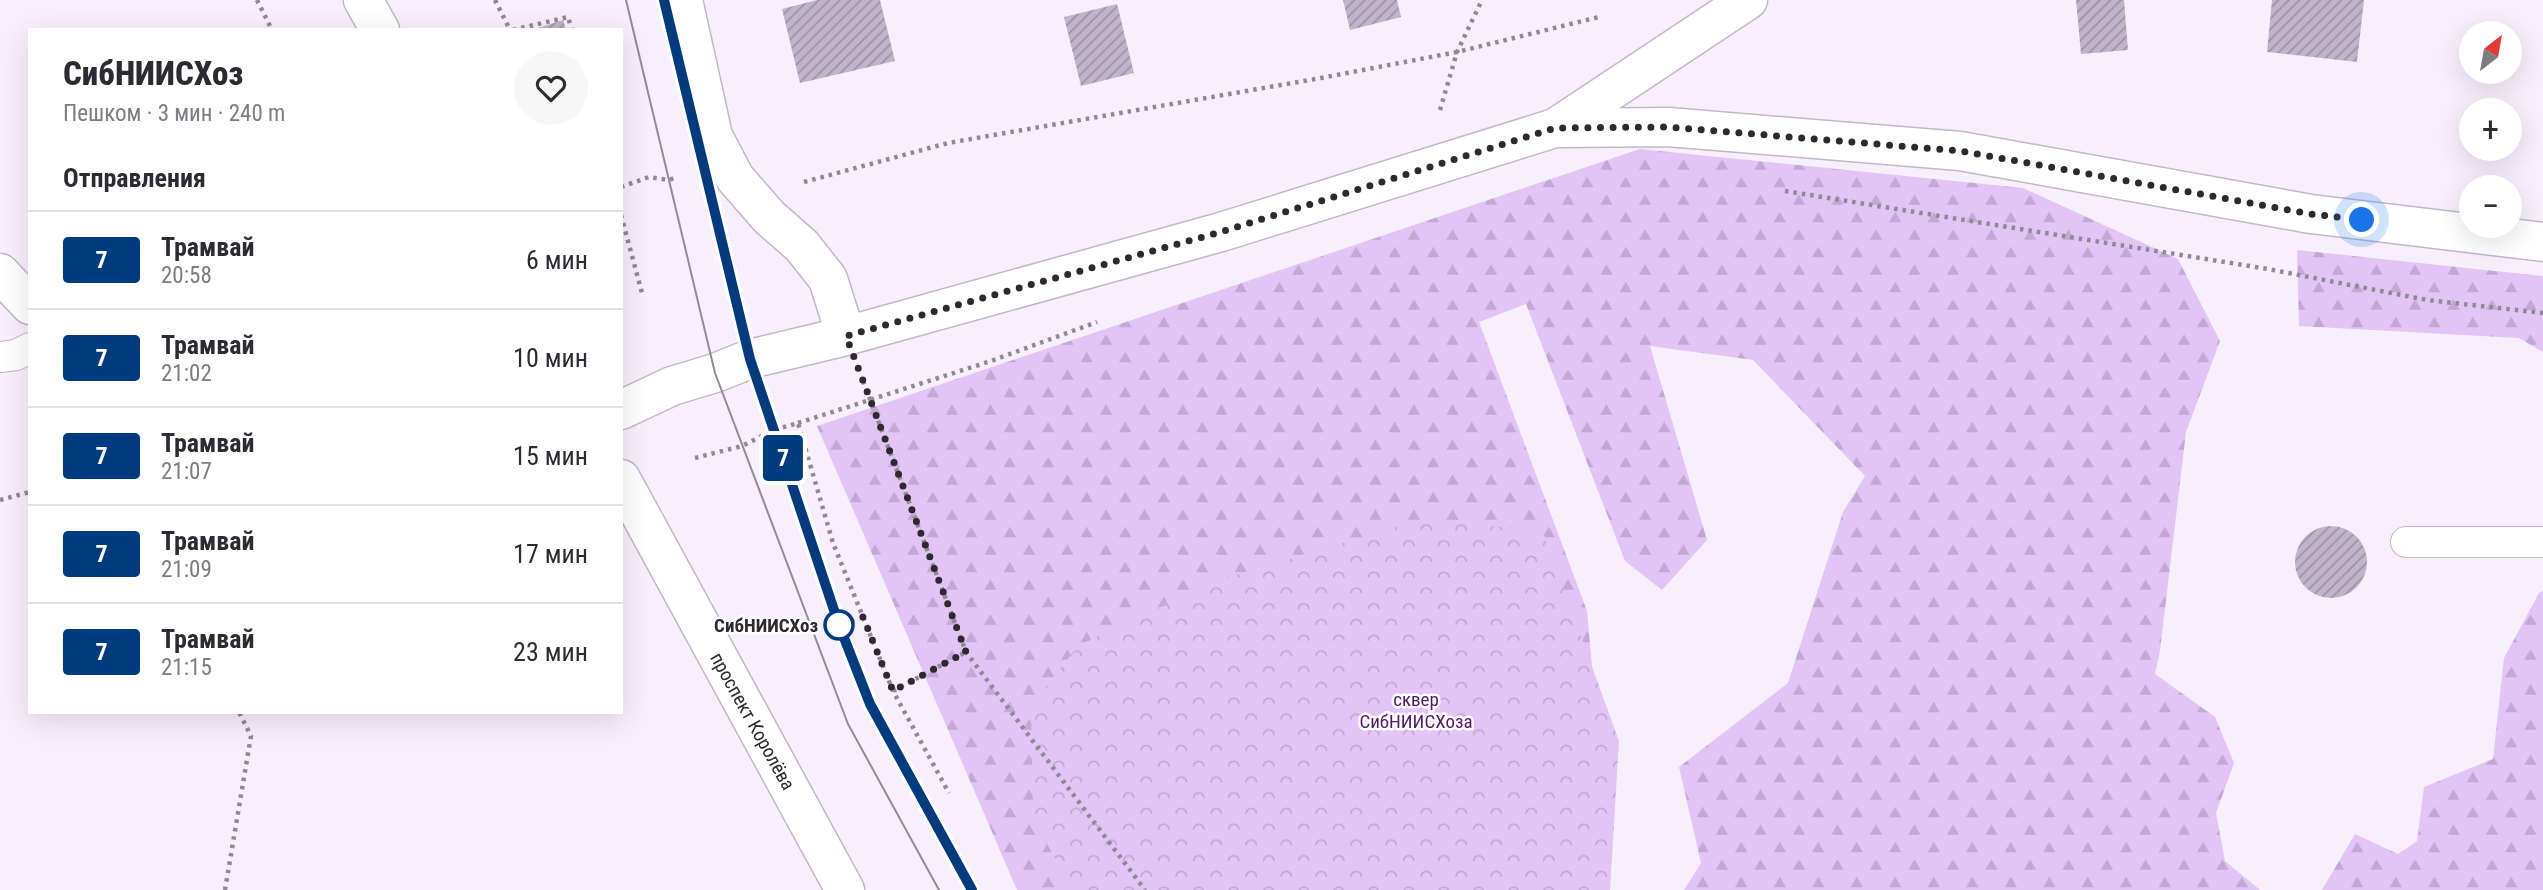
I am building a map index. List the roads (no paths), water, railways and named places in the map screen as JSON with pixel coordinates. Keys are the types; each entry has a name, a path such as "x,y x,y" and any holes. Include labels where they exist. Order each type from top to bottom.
{"street":[{"path":"363,0 379,28"},
{"path":"682,0 713,136 741,186 769,217 802,246 828,279 846,336"},
{"path":"1555,128 1748,0"},
{"path":"623,409 672,386 750,359 846,336 1221,232 1422,167 1555,128 1668,127 1961,151 2311,214 2543,242"},
{"path":"0,273 28,303"},
{"name":"проспект Королёва","path":"623,483 845,890"}],"lane":[{"path":"0,358 28,349"},
{"path":"2406,542 2543,542"}],"tram line":[{"path":"626,0 715,373 848,724 939,890"},
{"path":"664,0 750,359 839,625 870,704 972,890"},
{"name":"7","path":"664,0 750,359 839,625 870,704 972,890"}],"place":[{"name":"СибНИИСХоз","path":"839,625"}],"park label":[{"name":"сквер СибНИИСХоза","path":"1416,710"}]}
